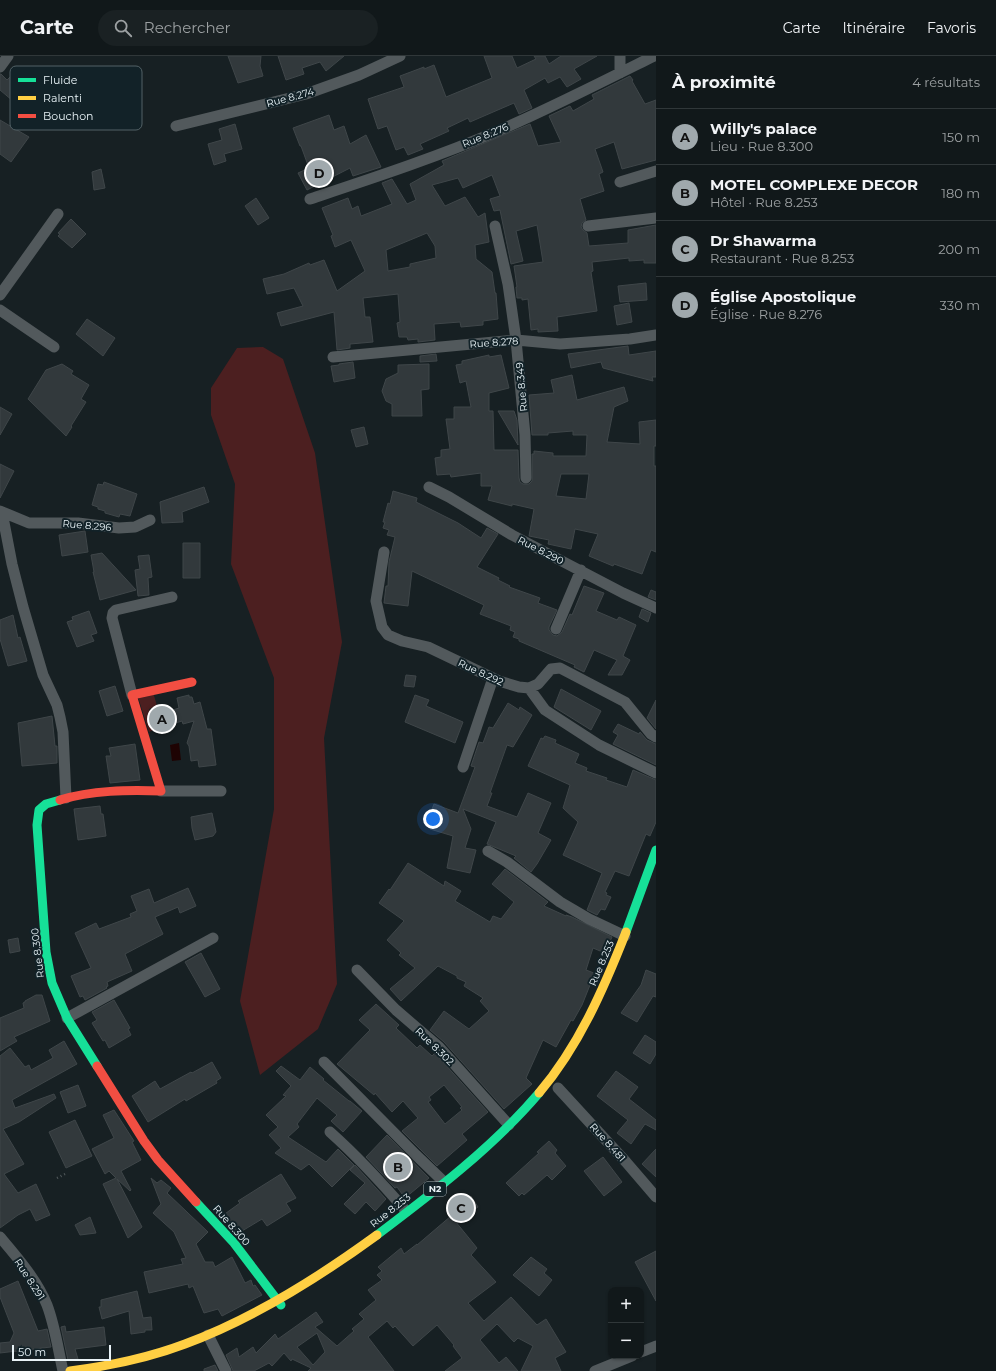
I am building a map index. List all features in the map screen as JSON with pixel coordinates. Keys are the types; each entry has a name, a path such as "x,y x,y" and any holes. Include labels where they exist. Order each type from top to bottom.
{"main road":[{"path":"161,791 132,695 192,682"},
{"name":"Rue 8.300","path":"161,791 136,790 98,793 66,798 46,804 39,810 37,825 46,952 52,983 67,1018 144,1141 158,1160 234,1243 280,1302"},
{"name":"Rue 8.253","path":"70,1371 100,1367 215,1341 280,1302 350,1255 483,1150 509,1125 542,1089 559,1067 574,1043 600,993 625,936 656,850"},
{"name":"Rue 8.253","path":"215,1341 253,1313 280,1302 345,1269 494,1152 537,1110"},
{"path":"119,1371 141,1367 192,1351"}],"street":[{"path":"0,67 8,56"},
{"name":"Rue 8.274","path":"176,126 306,94 359,75 400,56"},
{"path":"620,56 620,73"},
{"name":"Rue 8.276","path":"310,200 393,171 497,131 575,96 654,56"},
{"path":"620,182 656,171"},
{"path":"0,295 58,214"},
{"path":"588,226 656,218"},
{"name":"Rue 8.349","path":"495,226 508,284 516,340 525,435 526,478"},
{"path":"0,310 54,347"},
{"name":"Rue 8.278","path":"333,357 516,340 560,344 630,339 656,335"},
{"name":"Rue 8.290","path":"429,487 449,497 512,535 656,608"},
{"path":"1,512 23,607 43,675 57,705 60,717 63,732 66,798"},
{"name":"Rue 8.296","path":"1,512 29,523 78,523 119,528 135,526 150,520"},
{"name":"Rue 8.292","path":"384,552 376,601 382,627 388,635 402,641 428,647 493,678 519,687 529,688"},
{"path":"556,629 581,570"},
{"path":"132,695 112,618 113,613 116,610 172,597"},
{"path":"656,737 651,734 625,702 560,668 551,669 538,684 529,688 545,710 599,745 656,773"},
{"path":"463,767 493,678"},
{"path":"161,791 221,791"},
{"path":"488,850 507,862 560,902 625,936"},
{"path":"67,1018 213,938"},
{"name":"Rue 8.302","path":"357,970 396,1010 440,1047 509,1125"},
{"path":"324,1062 444,1182"},
{"name":"Rue 8.481","path":"558,1087 656,1197"},
{"path":"330,1132 361,1160 406,1211"},
{"name":"Rue 8.291","path":"0,1237 23,1266 47,1304 53,1323 63,1371"},
{"path":"215,1341 226,1371"},
{"path":"644,1351 656,1346"},
{"path":"595,1371 625,1359"}],"path":[{"path":"57,1178 65,1174"}],"shaded area":[{"path":"263,347 283,359 315,453 342,642 324,738 337,984 318,1029 260,1075 240,1001 274,809 274,678 231,564 235,484 211,415 211,388 237,348"},
{"path":"153,692 157,706 149,709 156,729 149,732 138,697"},
{"path":"179,743 181,760 172,761 170,745"}],"building":[{"path":"228,56 261,56 260,66 263,76 238,83"},
{"path":"278,56 344,56 326,71 320,62 302,68 304,74 286,80"},
{"path":"484,56 512,56 517,68 536,59 534,56 545,56 549,64 561,56 597,56 574,69 581,79 567,87 560,77 548,83 545,78 524,90 532,108 519,114 514,103 470,122 468,118 447,128 449,131 420,144 423,149 408,155 404,147 396,150 387,126 378,129 368,99 404,87 400,76 434,65 446,97 492,78"},
{"path":"0,74 7,80 10,77 10,98 0,90"},
{"path":"630,76 645,104 656,100 656,160 622,169 614,142 595,149 603,172 599,174 604,191 580,199 586,220 582,223 581,227 587,233 589,246 628,243 628,230 656,225 656,263 644,263 644,260 629,261 629,258 592,262 593,271 591,272 597,311 557,317 558,331 538,332 538,329 531,330 528,299 522,300 522,298 517,298 514,266 543,262 537,225 516,231 523,261 511,264 500,210 494,211 490,199 500,196 492,175 463,188 458,178 432,185 445,206 465,197 478,217 485,213 489,242 475,245 476,259 492,272 496,293 498,319 483,321 483,325 461,327 460,322 434,324 435,340 418,342 418,339 408,340 407,337 399,337 397,323 400,322 398,294 363,298 365,317 370,317 373,342 350,344 350,348 337,350 334,312 281,326 277,313 303,306 294,288 267,294 263,279 284,274 309,263 310,265 324,260 337,291 365,271 351,240 335,247 331,236 333,235 322,208 348,198 352,209 358,206 361,216 392,204 382,183 392,179 407,204 416,200 410,184 444,165 442,161 530,124 538,146 561,142 549,116 570,106 573,111 594,99 592,95","holes":["427,233 435,246 436,258 410,264 410,267 388,271 386,250"]},
{"path":"329,115 334,130 344,126 350,144 366,135 381,167 353,176 350,168 307,190 298,173 309,168 293,128"},
{"path":"0,120 10,126 10,130 17,130 29,137 11,162 0,154"},
{"path":"235,124 242,149 224,154 226,161 214,165 208,144 222,140 219,129"},
{"path":"101,169 105,188 94,190 92,172"},
{"path":"256,198 269,218 258,225 245,206"},
{"path":"71,219 86,234 72,248 58,236 60,234 58,233"},
{"path":"646,283 647,300 620,302 618,286"},
{"path":"629,303 632,322 617,325 614,306"},
{"path":"87,319 115,338 103,356 76,334"},
{"path":"628,346 629,355 656,351 656,377 652,377 653,381 603,368 601,362 571,368 568,354"},
{"path":"436,354 437,361 420,362 420,356"},
{"path":"489,355 489,357 501,355 509,388 489,393 489,411 493,411 494,450 518,450 519,478 520,482 523,484 529,484 532,481 532,454 534,454 534,451 553,453 553,456 586,456 587,435 573,435 573,431 548,433 548,435 532,435 529,395 554,393 551,380 572,375 577,400 624,387 628,401 614,407 607,442 640,444 639,422 656,420 654,466 656,466 656,552 651,550 642,574 614,564 613,566 589,556 598,534 575,529 571,549 548,544 549,540 529,536 534,509 512,504 512,506 488,500 492,486 481,486 481,473 451,477 450,474 437,475 435,458 441,457 441,450 450,449 446,419 454,419 454,407 471,407 466,381 460,383 456,365 462,364 462,361","holes":["561,474 589,474 586,499 556,496"]},
{"path":"353,362 355,378 334,382 331,366"},
{"path":"62,364 73,371 71,374 89,385 81,399 86,402 66,436 28,399 46,370"},
{"path":"429,364 429,389 421,390 422,416 392,416 392,404 386,401 382,391 386,379 398,373 398,365"},
{"path":"0,407 12,414 0,435"},
{"path":"498,411 514,411 517,420 518,445"},
{"path":"364,427 368,444 356,447 351,430"},
{"path":"0,464 14,471 0,498"},
{"path":"104,482 137,494 130,516 120,514 119,517 105,513 105,511 92,505 98,484 103,485"},
{"path":"204,487 209,502 182,512 183,522 162,523 160,502"},
{"path":"393,491 417,498 416,502 458,523 481,538 487,528 498,534 477,567 499,578 498,580 510,586 509,587 540,598 538,603 557,610 549,627 549,630 553,635 557,636 562,632 570,614 572,615 584,586 604,593 596,611 617,620 619,617 636,625 623,656 630,660 622,675 608,675 617,660 594,650 584,672 574,667 575,665 519,641 519,639 513,637 515,632 510,630 511,626 480,614 484,605 412,571 408,606 384,603 386,586 388,586 389,562 395,537 387,535 389,530 383,528 385,522 383,522"},
{"path":"85,531 88,552 62,556 59,535"},
{"path":"183,543 200,543 200,578 183,578"},
{"path":"102,553 136,590 100,600 93,572 91,555"},
{"path":"149,555 152,577 148,578 149,595 138,596 135,570 140,569 138,556"},
{"path":"651,590 656,592 656,600 648,597"},
{"path":"642,609 651,613 648,622 639,617"},
{"path":"89,611 97,633 91,635 94,641 77,647 67,622 73,620 72,617"},
{"path":"13,615 18,638 20,637 27,661 8,666 0,639 0,620"},
{"path":"406,675 416,676 414,687 404,686"},
{"path":"115,686 123,711 107,716 99,691"},
{"path":"561,689 601,711 591,730 554,707"},
{"path":"189,695 189,697 192,697 194,704 200,702 207,729 211,729 216,765 199,767 198,760 191,761 189,746 187,743 194,721 183,724 182,721 156,729 152,717 179,708 177,698"},
{"path":"415,695 429,700 426,706 463,722 455,743 405,722"},
{"path":"656,700 656,729 647,718"},
{"path":"508,703 519,710 520,707 532,715 513,747 507,745 487,806 517,817 528,793 551,803 538,833 551,840 531,872 514,858 516,856 487,844 496,822 463,809 471,829 465,848 476,850 470,873 447,868 453,836 430,829 431,827 426,825 434,804 458,813 475,767 471,766 479,742 483,743 489,727 493,728"},
{"path":"52,716 55,746 57,746 57,763 22,766 18,723"},
{"path":"618,724 639,734 640,732 647,740 656,744 656,765 613,744 618,735 613,732"},
{"path":"545,736 556,740 555,743 579,754 575,763 587,768 586,771 607,778 606,780 627,787 633,770 656,780 656,822 650,836 646,834 629,876 615,871 605,892 607,893 606,895 611,897 605,910 601,909 597,915 587,910 602,873 563,855 578,822 563,808 570,785 528,766 541,738 543,739"},
{"path":"135,744 140,780 110,783 106,756 111,756 109,748"},
{"path":"100,806 101,814 103,814 106,836 78,840 74,809"},
{"path":"212,813 216,832 213,836 195,840 191,817"},
{"path":"408,863 444,886 445,881 461,891 455,901 490,922 493,916 501,919 514,902 492,884 505,869 548,902 544,906 566,916 572,917 612,937 605,953 593,948 586,970 594,973 594,975 582,1005 573,1021 571,1020 556,1047 543,1040 526,1078 532,1084 504,1109 444,1042 430,1030 444,1011 469,1029 489,1011 480,1001 483,998 464,986 466,982 438,966 401,1001 390,989 415,968 399,955 401,953 387,940 404,921 379,903 389,889 390,890"},
{"path":"188,888 196,906 180,913 178,907 155,917 163,934 125,954 132,971 107,982 107,988 85,1000 83,996 80,997 71,976 91,968 75,933 96,923 99,929 131,917 130,914 137,911 131,896 149,889 154,903"},
{"path":"18,938 20,951 10,953 8,940"},
{"path":"201,953 220,989 205,997 185,962"},
{"path":"646,970 656,974 656,997 653,996 637,1022 621,1013 641,985"},
{"path":"36,995 42,995 50,1021 14,1037 17,1041 0,1051 0,1018 24,1008 23,1003"},
{"path":"114,1000 130,1028 128,1029 131,1035 109,1048 92,1023 97,1020 92,1012"},
{"path":"376,1004 399,1025 396,1028 417,1048 420,1045 432,1056 435,1053 488,1112 462,1134 467,1140 437,1166 402,1131 418,1118 403,1101 392,1112 375,1093 374,1095 337,1064 370,1030 359,1020","holes":["444,1085 462,1107 460,1108 462,1110 445,1124 428,1102 431,1100 429,1097"]},
{"path":"645,1035 656,1042 656,1054 650,1064 633,1053"},
{"path":"64,1041 77,1064 12,1100 15,1108 54,1094 56,1098 19,1122 3,1129 24,1164 4,1174 18,1193 36,1184 50,1215 36,1221 30,1209 18,1215 0,1228 0,1056 10,1048 25,1067 29,1065 31,1070 53,1058 49,1050"},
{"path":"212,1062 221,1078 216,1081 217,1083 186,1101 185,1099 148,1122 132,1096 155,1081 160,1089"},
{"path":"281,1066 300,1080 310,1067 324,1079 323,1080 362,1111 343,1132 331,1121 337,1115 317,1098 297,1124 299,1127 288,1137 326,1162 338,1149 354,1165 332,1187 309,1164 301,1170 275,1153 281,1148 269,1135 278,1127 266,1115 286,1096 283,1095 291,1086 276,1071"},
{"path":"616,1071 638,1087 629,1099 656,1120 656,1130 645,1124 631,1144 617,1133 628,1120 597,1096"},
{"path":"78,1085 86,1106 68,1113 60,1092"},
{"path":"114,1110 134,1141 132,1142 141,1160 121,1171 131,1190 130,1191 117,1179 142,1227 128,1238 103,1184 116,1178 109,1171 105,1174 92,1149 114,1138 103,1115"},
{"path":"75,1120 92,1156 66,1168 49,1132"},
{"path":"387,1135 429,1178 405,1198 397,1187 395,1188 366,1157"},
{"path":"549,1141 557,1150 555,1153 566,1166 552,1180 547,1175 524,1195 522,1193 519,1196 506,1183 539,1153 537,1152"},
{"path":"656,1149 656,1177 642,1164"},
{"path":"603,1157 622,1182 604,1196 584,1171"},
{"path":"355,1165 386,1199 375,1211 366,1202 355,1214 344,1204 365,1183 350,1170"},
{"path":"281,1174 296,1198 286,1203 291,1211 267,1226 262,1219 242,1231 246,1237 243,1239 222,1216 240,1203 238,1201"},
{"path":"151,1178 157,1183 161,1180 171,1188 167,1193 208,1232 196,1244 205,1262 213,1262 215,1267 232,1257 245,1283 251,1280 253,1286 255,1285 262,1295 222,1316 218,1309 204,1313 193,1286 189,1288 188,1284 149,1293 144,1272 183,1264 181,1259 186,1258 174,1232 153,1213 161,1204"},
{"path":"471,1196 478,1207 458,1221 450,1210"},
{"path":"451,1216 477,1248 471,1255 496,1282 468,1303 484,1321 511,1297 537,1325 546,1319 566,1352 555,1358 561,1371 521,1371 533,1346 518,1338 514,1342 497,1324 480,1340 499,1363 506,1357 518,1371 445,1371 462,1358 453,1346 454,1345 437,1325 413,1346 395,1326 393,1328 387,1321 368,1337 394,1371 308,1371 311,1368 292,1359 291,1361 284,1353 272,1366 269,1363 254,1371 233,1371 226,1355 237,1348 239,1357 253,1347 256,1353 275,1334 278,1339 316,1312 323,1322 315,1327 337,1346 354,1331 352,1329 364,1319 359,1314 376,1300 368,1290 382,1280 377,1275 382,1271 378,1267 401,1248 404,1254","holes":["317,1333 325,1352 313,1365 297,1347"]},
{"path":"90,1217 96,1233 80,1235 75,1225"},
{"path":"656,1251 656,1301 635,1262"},
{"path":"531,1257 547,1269 544,1273 552,1280 539,1296 513,1275"},
{"path":"18,1281 38,1331 47,1329 51,1347 0,1353 0,1343 10,1342 14,1333 0,1297 0,1289"},
{"path":"137,1291 143,1318 151,1317 152,1330 145,1330 145,1332 131,1334 129,1311 102,1319 99,1307 101,1307 101,1300"},
{"path":"65,1326 66,1332 104,1327 106,1345 75,1349 78,1359 68,1360 61,1327"},
{"path":"215,1365 218,1371 204,1371 204,1369"}],"traffic: fast":[{"path":"60,800 46,804 39,810 37,825 46,952 52,983 67,1018 97,1066"},
{"path":"626,932 656,850"},
{"path":"377,1235 483,1150 539,1093"},
{"path":"196,1202 234,1243 281,1305"}],"traffic: slow":[{"path":"539,1093 566,1056 589,1016 609,974 626,932"},
{"path":"70,1371 99,1367 143,1357 171,1349 210,1334 260,1310 308,1282 377,1235"}],"traffic: jam":[{"path":"60,800 97,792 161,791 132,695 192,682"},
{"path":"97,1066 144,1141 158,1160 196,1202"}],"place":[{"name":"Église Apostolique","path":"319,173"},
{"name":"Willy's palace","path":"162,719"},
{"name":"MOTEL COMPLEXE DECOR","path":"398,1167"},
{"name":"Dr Shawarma","path":"461,1208"}]}
